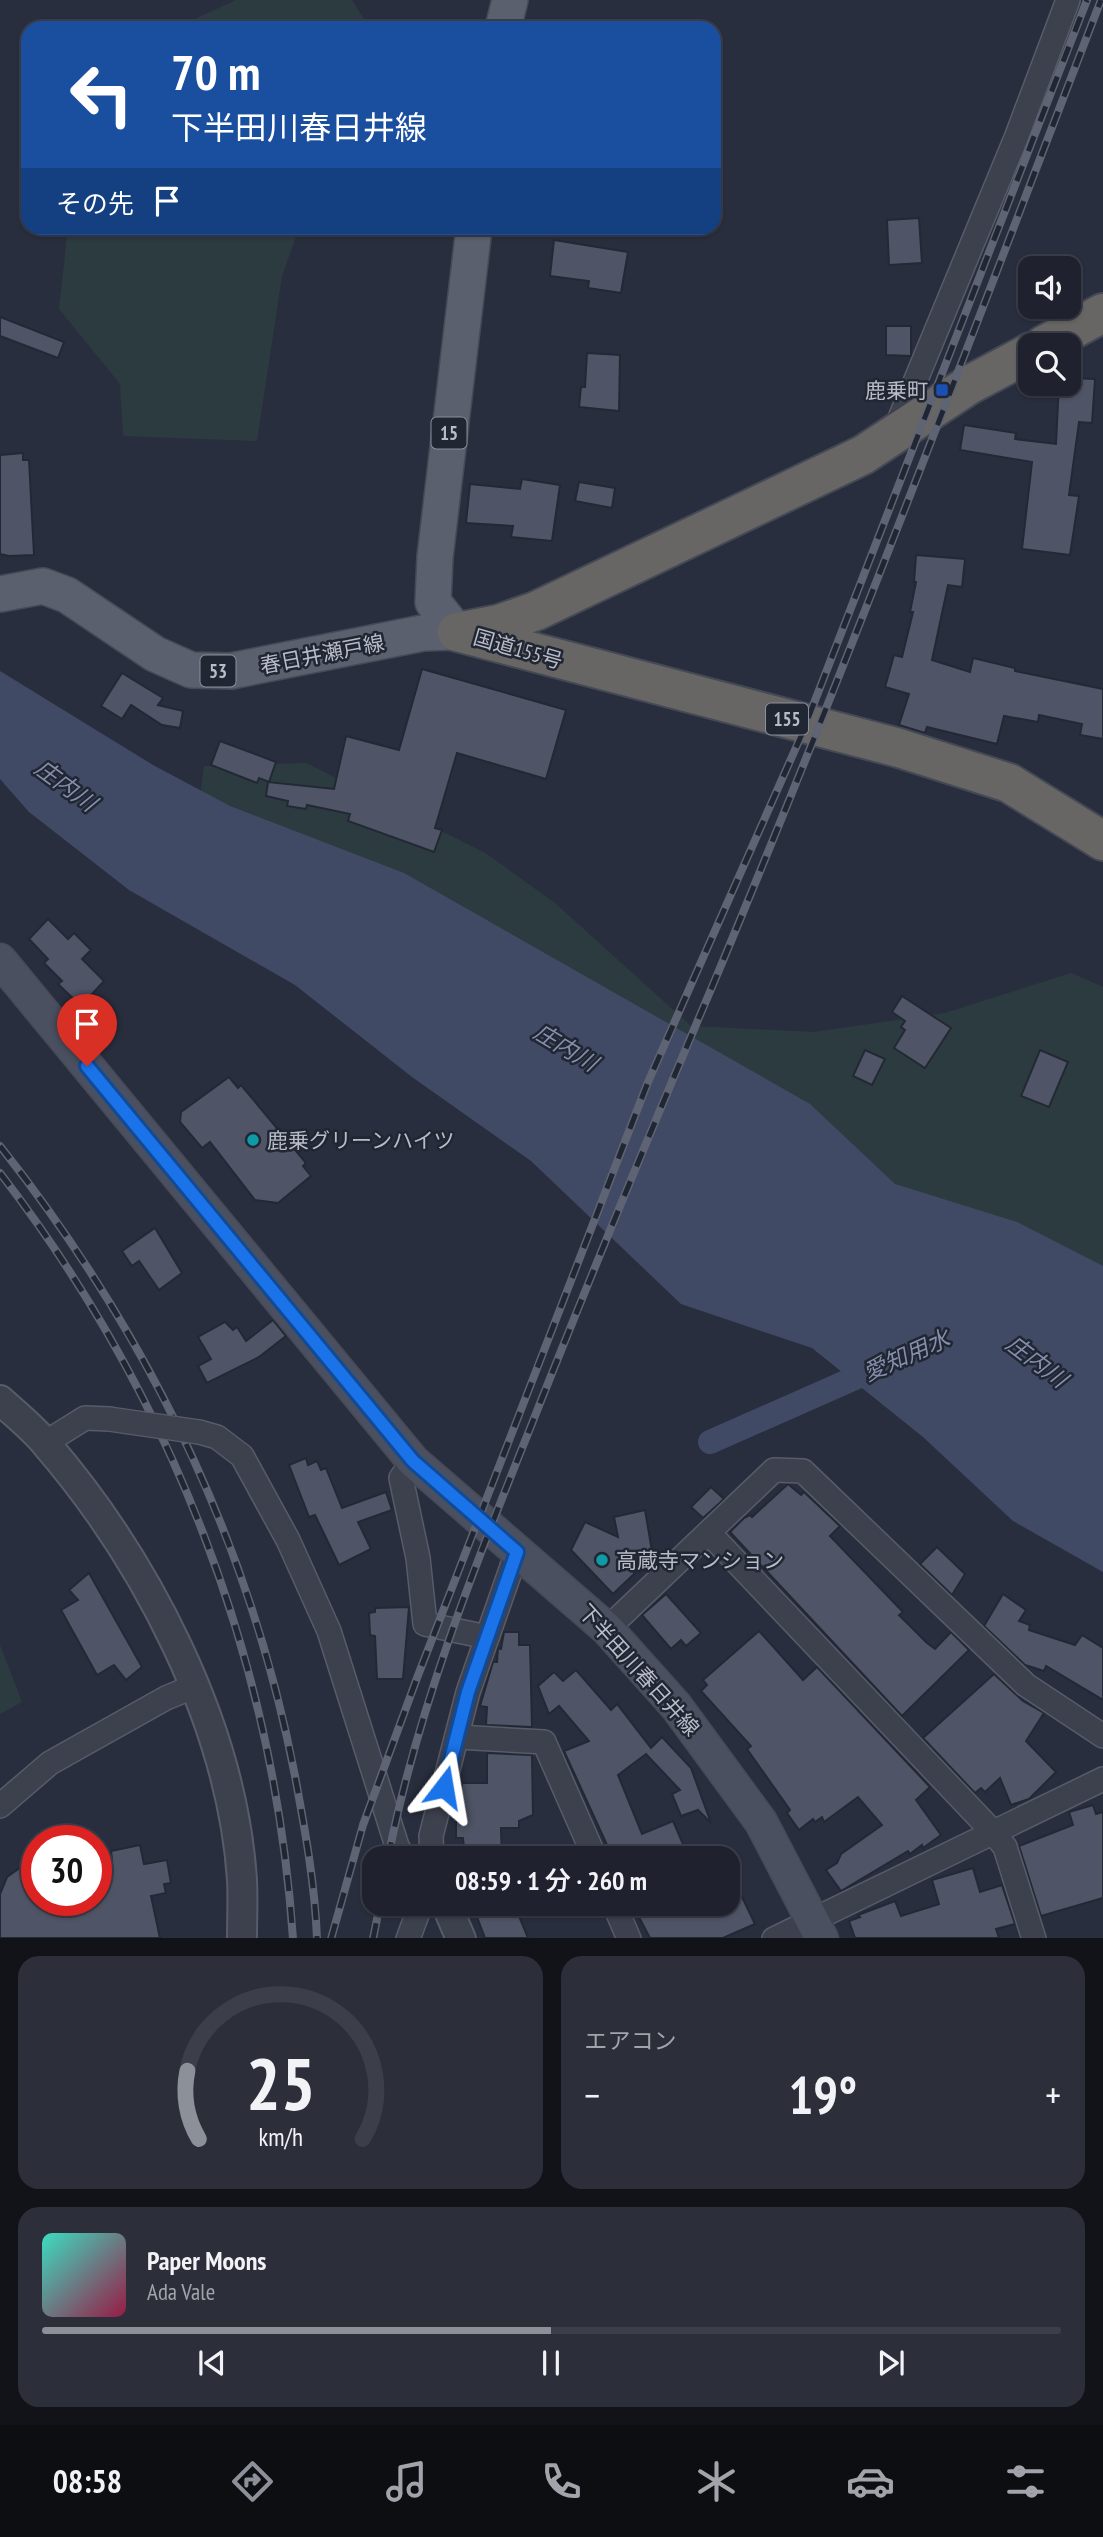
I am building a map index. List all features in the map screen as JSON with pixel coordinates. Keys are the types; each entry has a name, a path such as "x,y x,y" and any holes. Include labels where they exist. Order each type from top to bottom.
{"highway":[{"path":"1066,333 1103,313"},
{"name":"国道155号","path":"457,632 499,624 536,611 863,455 969,386 1018,359"},
{"name":"国道155号","path":"457,632 899,748 1009,783 1103,841"}],"main road":[{"path":"505,21 510,0"},
{"name":"15","path":"457,632 433,602 435,557 473,235"},
{"name":"春日井瀬戸線","path":"0,594 43,586 67,595 155,654 191,670 231,671 423,633 457,632"},
{"name":"下半田川春日井線","path":"0,960 413,1461 607,1629 676,1706 720,1762 761,1822 818,1929"}],"street":[{"path":"892,436 1016,138 1068,0"},
{"path":"0,1400 45,1443 122,1549 161,1615 195,1686 222,1769 234,1824 242,1879 242,1938"},
{"path":"45,1443 85,1418 109,1419 217,1437 242,1456 288,1541 329,1631 397,1846"},
{"path":"413,1461 401,1478 418,1558 425,1624 487,1637"},
{"path":"607,1629 774,1470 803,1471 1026,1685 1103,1736"},
{"path":"709,1533 1005,1847 1034,1938"},
{"path":"432,1846 432,1836 457,1737 487,1637 517,1552"},
{"path":"0,1806 50,1763 166,1698 195,1686"},
{"path":"457,1737 544,1742 590,1846"},
{"path":"775,1938 818,1929 992,1831 1103,1779"},
{"path":"408,1938 416,1916"},
{"path":"451,1916 461,1938"},
{"path":"619,1916 629,1938"}],"shaded area":[{"path":"236,0 352,0 365,21 190,21"},
{"path":"67,235 297,235 282,276 257,441 123,436 120,384 59,309"},
{"path":"306,763 487,854 555,903 691,1026 814,1032 945,1013 1071,973 1103,987 1103,1441 196,827 204,766"},
{"path":"0,1645 22,1702 0,1714"}],"water":[{"name":"庄内川","path":"0,671 153,765 230,806 404,873 810,1104 895,1184 1017,1222 1103,1266 1103,1572 1013,1521 923,1437 812,1348 681,1304 531,1161 412,1077 295,985 129,890 29,812 0,779"}],"building":[{"path":"919,218 922,263 889,265 887,220"},
{"path":"554,240 628,252 621,293 588,288 589,281 550,276"},
{"path":"0,317 64,342 58,358 0,336"},
{"path":"886,326 911,326 911,356 886,355"},
{"path":"587,353 620,355 619,411 579,407 581,387 585,387"},
{"path":"1081,378 1095,379 1092,423 1079,422 1069,495 1079,496 1070,555 1022,549 1032,462 960,450 964,425 1016,433 1015,439 1056,444 1058,396 1081,396"},
{"path":"23,453 23,460 29,460 34,555 9,556 0,554 0,455"},
{"path":"522,479 560,485 552,541 511,537 513,526 466,523 470,484 520,489"},
{"path":"579,482 615,488 612,508 575,501"},
{"path":"916,555 965,559 962,587 948,585 932,660 970,672 973,658 1015,668 1015,671 1103,689 1103,739 1080,735 1082,724 1039,715 1038,722 1004,716 997,744 927,727 925,733 899,725 909,694 885,687 894,655 902,657 913,612 910,612 916,582"},
{"path":"422,669 566,710 546,779 457,753 435,828 442,830 434,852 348,821 350,814 307,805 306,809 287,806 288,801 266,796 268,782 334,789 346,736 399,750"},
{"path":"122,673 163,698 158,705 183,711 180,728 162,725 131,705 122,719 101,706"},
{"path":"220,741 276,762 269,782 259,778 257,783 211,765"},
{"path":"48,919 68,939 74,933 91,950 82,959 104,981 81,1006 58,984 62,981 44,963 48,959 29,939"},
{"path":"902,996 951,1028 925,1068 894,1048 905,1030 901,1027 905,1021 892,1012"},
{"path":"865,1050 885,1059 872,1085 853,1076"},
{"path":"1040,1050 1068,1062 1049,1107 1021,1096"},
{"name":"鹿乗グリーンハイツ","path":"229,1077 238,1088 241,1085 306,1163 303,1166 311,1176 278,1203 255,1200 210,1142 202,1148 180,1122 181,1112"},
{"path":"155,1228 182,1273 159,1290 139,1261 132,1266 122,1251"},
{"path":"273,1320 286,1336 259,1357 207,1383 198,1366 211,1359 198,1337 225,1322 233,1330 237,1327 246,1341"},
{"path":"306,1458 308,1465 317,1461 321,1470 326,1468 342,1508 386,1492 392,1510 358,1522 371,1549 339,1565 315,1515 309,1517 289,1465"},
{"path":"788,1484 801,1495 804,1492 840,1526 830,1536 903,1612 899,1615 927,1643 935,1649 951,1632 969,1650 902,1716 730,1532 744,1518 750,1515 752,1517"},
{"path":"711,1487 724,1499 703,1518 691,1507"},
{"path":"645,1510 652,1551 619,1557 635,1573 613,1594 571,1550 585,1522 618,1537 614,1517"},
{"path":"937,1547 965,1574 952,1595 920,1564"},
{"path":"89,1573 142,1667 126,1680 114,1665 97,1675 61,1610 78,1600 69,1590"},
{"path":"666,1594 701,1633 686,1646 681,1640 671,1649 642,1615"},
{"path":"1003,1594 1026,1610 1019,1621 1030,1625 1029,1630 1075,1645 1082,1635 1103,1648 1103,1700 1046,1666 1044,1671 1025,1665 984,1626"},
{"path":"409,1607 403,1679 377,1679 375,1636 370,1635 369,1613 375,1612 375,1608"},
{"path":"759,1631 803,1680 817,1667 930,1787 916,1800 941,1835 923,1848 922,1845 910,1854 908,1851 841,1891 826,1870 837,1863 841,1854 882,1825 858,1797 824,1822 822,1817 815,1822 813,1819 799,1830 787,1813 790,1810 747,1749 751,1746 701,1691 707,1685 703,1680"},
{"path":"504,1632 519,1632 519,1645 530,1645 532,1727 486,1725 487,1707 480,1706 493,1662 497,1662 498,1648 501,1649"},
{"path":"576,1670 611,1710 617,1704 651,1748 662,1737 691,1768 711,1823 698,1810 681,1816 672,1794 680,1790 646,1754 618,1775 642,1834 673,1821 684,1846 608,1846 564,1751 589,1741 559,1706 549,1714 538,1686 554,1672 563,1681"},
{"path":"994,1674 1023,1701 1044,1713 1026,1741 1056,1772 1029,1799 1011,1805 1000,1778 985,1792 981,1788 975,1793 923,1738"},
{"path":"487,1753 532,1755 533,1815 519,1821 519,1828 501,1828 502,1846 464,1846 463,1838 456,1838 456,1793 461,1790 462,1783 487,1783"},
{"path":"1093,1805 1096,1814 1103,1812 1103,1898 1041,1916 1019,1846 1073,1825 1069,1812"},
{"path":"140,1845 144,1864 167,1860 171,1883 164,1884 166,1893 151,1896 160,1938 0,1938 0,1894 7,1877 21,1867 21,1916 112,1916 112,1851"},
{"path":"973,1868 980,1892 1002,1885 1015,1924 996,1929 999,1938 855,1938 849,1921 860,1917 858,1915 895,1901 901,1916 939,1904 932,1880"},
{"path":"740,1893 755,1924 723,1938 650,1938 638,1916 740,1916"},
{"path":"477,1916 519,1916 528,1938 485,1938"}],"waterway":[{"name":"愛知用水","path":"710,1442 882,1366"}],"railway":[{"path":"331,1938 363,1825 417,1678 648,1082 802,734 1087,0"},
{"path":"391,1846 414,1749 448,1641 487,1536 596,1264 813,742 1101,0"},
{"path":"0,1146 53,1217 102,1290 186,1443 221,1523 251,1605 295,1776 306,1837 317,1938"},
{"path":"0,1173 61,1258 115,1347 163,1439 204,1534 237,1632 263,1732 282,1835 293,1938"},
{"path":"373,1938 378,1916"}],"place":[{"name":"鹿乗町","path":"942,390"},
{"name":"鹿乗グリーンハイツ","path":"253,1140"},
{"name":"高蔵寺マンション","path":"602,1560"}],"route":[{"path":"87,1066 413,1461 517,1552 468,1692 444,1787"}]}
